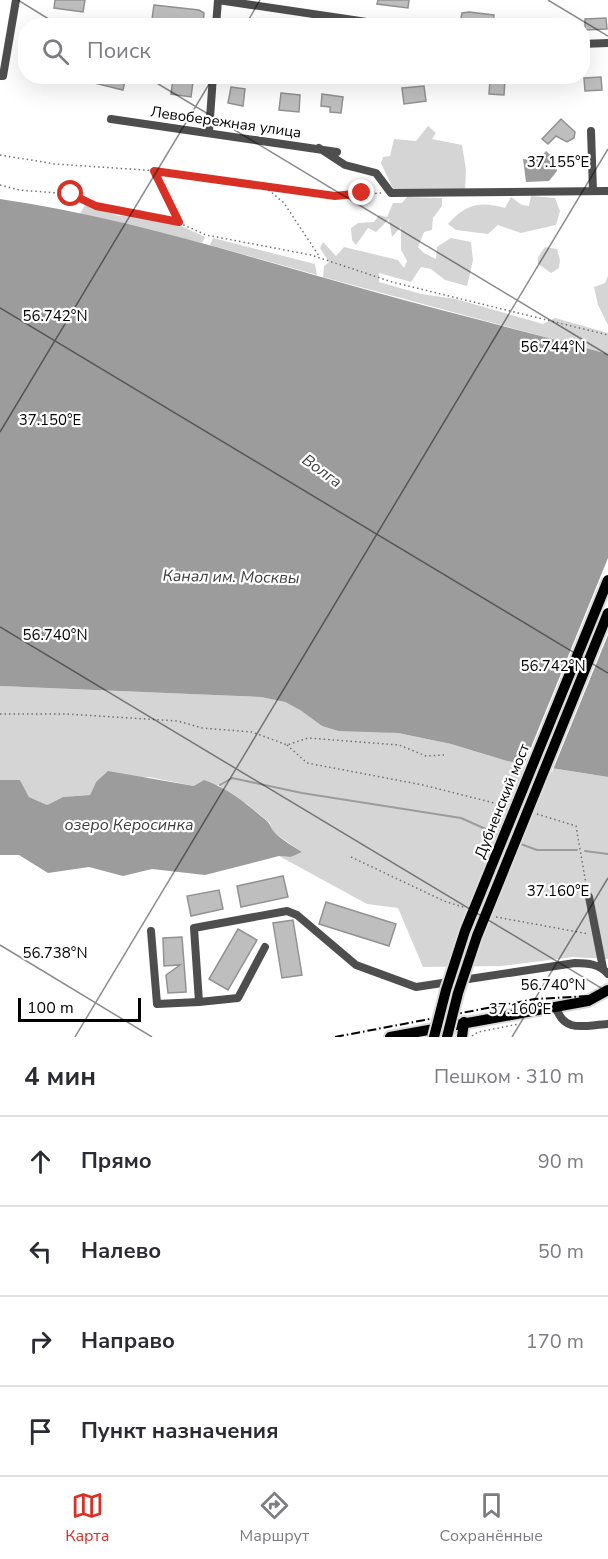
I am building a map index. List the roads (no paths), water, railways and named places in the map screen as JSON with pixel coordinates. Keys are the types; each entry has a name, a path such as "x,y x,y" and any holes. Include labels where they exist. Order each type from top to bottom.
{"main road":[{"name":"Дубненский мост","path":"434,1037 465,931 608,580"},
{"name":"Дубненский мост","path":"447,1037 458,993 477,936 608,613"},
{"path":"390,1037 588,1001 608,990"},
{"path":"462,1037 464,1022"}],"street":[{"path":"1,76 16,0"},
{"path":"217,18 218,0 340,18"},
{"path":"590,44 608,43"},
{"path":"209,132 212,84"},
{"name":"Левобережная улица","path":"111,119 337,152"},
{"path":"591,131 593,190"},
{"path":"319,148 345,165 375,173 391,193 608,190"},
{"path":"589,897 605,971"},
{"path":"199,1002 194,928 287,911 297,915 356,965 416,987 575,963 588,963 605,971"},
{"path":"151,931 157,1004 238,998 266,946"},
{"path":"556,1007 559,1018 569,1026 608,1024"}],"water":[{"path":"546,151 555,159 557,171 549,181 526,182 523,159 533,160 534,156 542,156"},
{"path":"0,199 140,227 608,354 608,777 507,761 451,744 398,733 339,731 322,726 285,702 261,697 0,686"},
{"name":"озеро Керосинка","path":"108,771 194,786 204,780 213,783 245,803 267,821 278,836 302,852 291,857 279,856 205,875 152,869 123,876 89,867 48,873 19,855 0,855 0,780 20,780 29,797 47,805 63,797 90,795 96,782"}],"waterway":[{"path":"220,785 232,778 302,793 461,818 499,835"},
{"path":"518,843 537,850 577,850"},
{"path":"585,851 608,854"}],"railway":[{"path":"335,1037 535,999 608,995"}],"water label":[{"name":"Волга","path":"322,471"},
{"name":"Канал им. Москвы","path":"231,577"}]}
